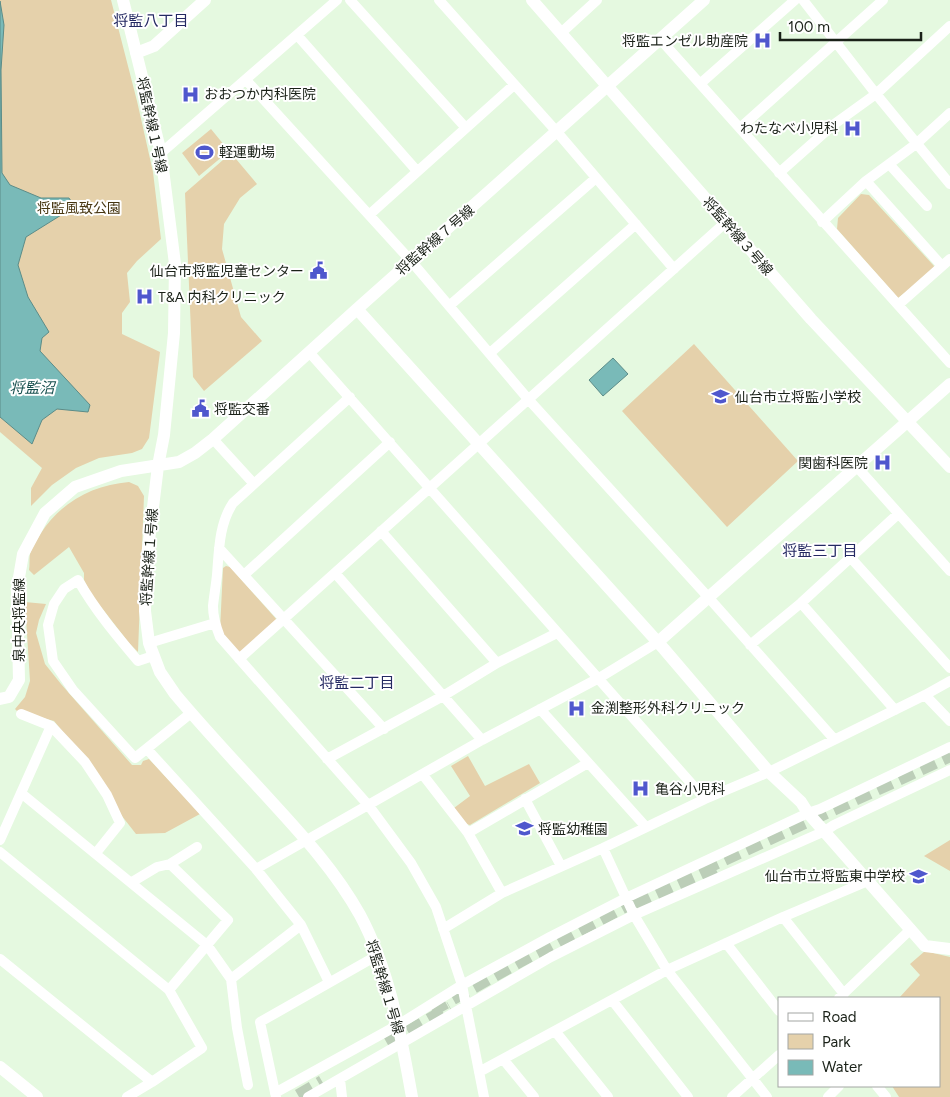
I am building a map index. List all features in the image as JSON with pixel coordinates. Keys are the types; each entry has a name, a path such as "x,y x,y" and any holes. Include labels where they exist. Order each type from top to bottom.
{"street":[{"name":"将監幹線１号線","path":"123,0 161,154 174,264 174,333 164,435 158,466 146,565 145,611 148,643 160,672 174,694 307,840 334,874 360,916 378,955 398,1025 412,1097"},
{"path":"136,53 154,46 205,0"},
{"path":"161,154 337,0"},
{"path":"350,0 465,127"},
{"name":"将監幹線３号線","path":"532,0 811,320 950,467"},
{"path":"561,33 596,0"},
{"name":"将監幹線７号線","path":"158,466 179,462 214,439 704,0"},
{"path":"700,83 795,0"},
{"path":"803,0 876,94 950,184"},
{"path":"740,128 883,0"},
{"path":"444,2 674,269"},
{"path":"779,174 833,125 876,94 950,26"},
{"path":"297,35 417,171"},
{"path":"660,39 950,363"},
{"path":"246,80 411,261 528,399 834,739"},
{"path":"369,215 514,85"},
{"path":"822,222 866,181 916,144 950,113"},
{"path":"889,164 927,206"},
{"path":"449,306 596,178"},
{"path":"866,181 942,266"},
{"path":"239,659 726,222"},
{"path":"490,353 636,224"},
{"path":"898,305 950,259"},
{"path":"357,309 658,642 770,772 801,802 808,813 925,946 950,949"},
{"path":"310,352 705,799"},
{"path":"256,869 482,740 599,678 658,642 950,384"},
{"path":"350,397 233,503 226,514 219,548 213,607 215,623 220,637 369,806 411,863 436,907 462,985 484,1097"},
{"path":"214,439 254,484"},
{"path":"244,575 390,442"},
{"name":"泉中央将監線","path":"0,699 9,698 19,680 17,589 23,554 45,513 75,487 121,471 158,466"},
{"path":"857,467 950,571"},
{"path":"750,645 801,603 898,514"},
{"path":"382,531 497,663"},
{"path":"219,548 384,729"},
{"path":"850,557 950,668"},
{"path":"335,573 482,740"},
{"path":"154,656 138,661 88,598 78,580 64,589 54,604 48,625 53,662 74,690 135,758 191,713"},
{"path":"801,603 895,710"},
{"path":"148,643 215,623"},
{"path":"327,760 443,696 497,663 557,633"},
{"path":"443,929 502,893 603,848 705,799 770,772 950,681"},
{"path":"925,695 950,721"},
{"path":"540,709 646,827"},
{"path":"21,714 51,726 85,762 107,795 120,823 96,853"},
{"path":"0,840 51,726"},
{"path":"378,955 260,1022 276,1095 398,1025 462,985 626,898 950,747"},
{"path":"147,749 256,869 301,925 329,982"},
{"path":"468,833 588,762"},
{"path":"308,1097 551,957 634,915 825,831 834,824 950,770"},
{"path":"423,775 468,833 502,893"},
{"path":"21,793 208,945 231,979 237,1028 248,1085"},
{"path":"525,799 561,866"},
{"path":"132,882 157,867 170,864 197,847"},
{"path":"603,848 634,915 668,970 767,1097"},
{"path":"0,852 169,990 202,1048 127,1097"},
{"path":"169,990 228,920 170,864"},
{"path":"479,1072 668,970 783,916 868,881"},
{"path":"783,916 842,996 911,929"},
{"path":"231,979 301,925"},
{"path":"726,943 778,1010"},
{"path":"0,959 152,1082"},
{"path":"612,1000 688,1097"},
{"path":"555,1031 608,1097"},
{"path":"732,1097 778,1056"},
{"path":"503,1059 534,1097"},
{"path":"0,1066 37,1097"},
{"path":"340,1079 342,1097"},
{"path":"829,1096 839,1087"},
{"path":"878,1087 886,1097"}],"green space":[{"name":"将監風致公園","path":"0,0 111,0 153,172 161,239 127,273 130,302 122,313 122,334 160,352 149,438 142,449 132,453 99,458 76,468 52,485 31,506 31,488 42,468 0,432"},
{"name":"軽運動場","path":"211,129 229,151 199,176 182,153"},
{"path":"231,153 257,184 240,198 224,224 222,249 241,317 262,341 204,391 193,377 185,193"},
{"path":"861,194 869,195 934,266 933,271 898,298 837,229 838,218"},
{"path":"694,344 798,461 727,527 622,411"},
{"path":"129,482 138,486 144,496 138,652 91,594 84,580 84,573 69,547 34,575 29,570 30,554 33,546 58,512 91,491"},
{"path":"226,566 230,567 278,621 242,652 237,653 220,630 223,568"},
{"path":"25,602 46,604 36,633 45,664 61,684 132,765 141,765 143,761 149,759 200,814 165,833 136,834 118,811 92,767 54,721 15,709 25,697 30,681"},
{"path":"468,756 485,786 529,764 540,783 470,825 466,824 454,808 470,796 451,766"},
{"path":"950,840 950,871 924,856"},
{"path":"925,951 950,957 950,1097 899,1097 893,1087 940,1087 940,997 900,997 920,975 910,964"}],"water":[{"name":"将監沼","path":"0,1 4,25 1,70 2,173 10,185 41,198 69,198 73,204 66,212 26,237 18,265 28,297 49,332 42,338 40,351 90,405 88,412 57,409 42,420 32,444 0,417"},
{"path":"613,358 628,374 603,396 589,380"}],"tunnel":[{"path":"702,868 950,754"},
{"path":"636,906 716,869"},
{"path":"431,1009 643,895"},
{"path":"388,1045 451,1009"},
{"path":"299,1097 323,1083"}],"place":[{"name":"将監エンゼル助産院","path":"762,41"},
{"name":"おおつか内科医院","path":"190,94"},
{"name":"わたなべ小児科","path":"852,128"},
{"name":"軽運動場","path":"205,152"},
{"name":"仙台市将監児童センター","path":"318,271"},
{"name":"T&A 内科クリニック","path":"144,297"},
{"name":"仙台市立将監小学校","path":"721,397"},
{"name":"将監交番","path":"200,409"},
{"name":"関歯科医院","path":"882,463"},
{"name":"金渕整形外科クリニック","path":"577,708"},
{"name":"亀谷小児科","path":"641,789"},
{"name":"将監幼稚園","path":"524,829"},
{"name":"仙台市立将監東中学校","path":"919,876"}],"district":[{"name":"将監八丁目","path":"151,21"},
{"name":"将監三丁目","path":"820,551"},
{"name":"将監二丁目","path":"357,683"}]}
